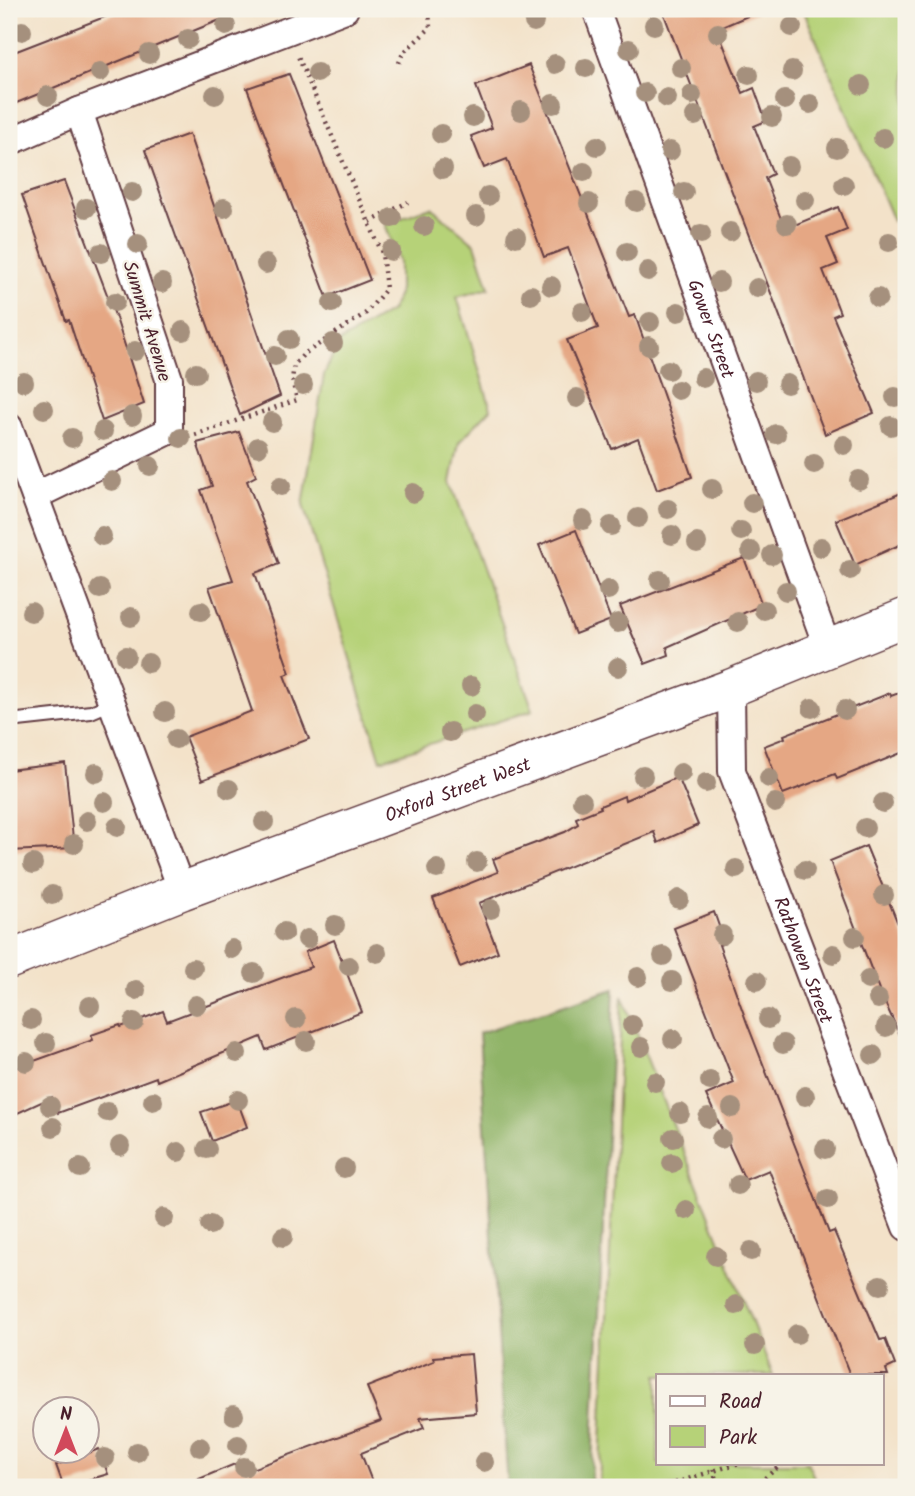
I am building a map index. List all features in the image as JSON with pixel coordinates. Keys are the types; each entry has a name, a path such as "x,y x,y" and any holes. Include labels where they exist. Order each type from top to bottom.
{"main road":[{"name":"Oxford Street West","path":"9,960 182,891 731,688 906,617"}],"street":[{"path":"9,142 79,111 345,9"},
{"name":"Gower Street","path":"596,9 828,649"},
{"name":"Summit Avenue","path":"34,496 169,431 169,379 79,111"},
{"path":"9,427 182,891"},
{"name":"Rathowen Street","path":"731,688 733,771 740,794 906,1227"}],"lane":[{"path":"9,722 91,712 112,703"}],"path":[{"path":"399,63 403,53 430,28 429,9"},
{"path":"186,439 297,400 292,380 294,365 304,354 366,313 386,289 382,253 370,222 286,31"},
{"path":"370,222 408,202"},
{"path":"662,1487 735,1464"},
{"path":"754,1487 782,1464"},
{"path":"713,1469 718,1487"}],"green space":[{"path":"803,9 906,9 906,216 893,221"},
{"path":"431,207 475,244 489,288 457,297 491,409 459,442 451,482 533,710 381,760 303,505 324,375 338,343 391,311 399,292 399,261 385,224"},
{"path":"614,989 591,1487 508,1487 479,1033"},
{"path":"622,996 773,1374 656,1374 656,1464 808,1464 818,1487 599,1487"}],"building":[{"path":"125,9 247,9 9,106 9,54"},
{"path":"662,9 764,9 717,29 743,93 754,88 766,121 754,126 773,174 765,178 785,229 838,207 847,230 827,238 838,264 823,270 840,313 833,316 874,413 825,434"},
{"path":"529,65 629,317 635,315 692,477 657,490 638,438 612,449 567,340 598,328 568,248 544,257 507,159 484,168 471,136 492,128 476,86"},
{"path":"289,74 370,280 327,297 247,88"},
{"path":"189,134 280,396 240,415 145,150"},
{"path":"64,181 116,318 144,404 102,421 69,320 66,321 22,195"},
{"path":"239,432 256,476 247,481 279,564 255,573 290,673 284,675 309,739 202,780 185,737 252,711 209,587 233,580 201,490 212,486 197,443"},
{"path":"906,491 906,542 855,565 836,520"},
{"path":"576,530 611,620 575,634 539,545"},
{"path":"744,558 762,605 667,647 669,655 645,664 620,606"},
{"path":"890,693 891,696 899,693 906,712 906,751 837,779 835,774 783,794 764,746 785,738 784,735"},
{"path":"65,763 74,848 9,851 9,770"},
{"path":"678,777 698,825 658,843 654,832 479,903 498,952 460,967 433,898 498,872 493,859 565,832 578,824 576,818 601,808 600,806 624,796 625,800"},
{"path":"866,846 906,943 906,1048 880,992 830,861"},
{"path":"714,912 725,943 719,945 829,1233 834,1231 880,1340 885,1339 895,1365 886,1369 888,1375 850,1374 769,1170 745,1180 706,1095 734,1083 674,928"},
{"path":"334,940 362,1012 266,1050 261,1037 157,1081 156,1077 58,1113 52,1097 9,1117 9,1070 93,1040 91,1035 120,1025 121,1027 163,1011 167,1021 311,967 305,952"},
{"path":"237,1100 247,1127 212,1141 201,1112"},
{"path":"471,1354 476,1413 420,1418 424,1428 361,1453 374,1487 180,1487 242,1461 246,1471 381,1421 367,1387 434,1361 433,1357"},
{"path":"102,1457 108,1474 64,1487 56,1465 102,1464"}]}
